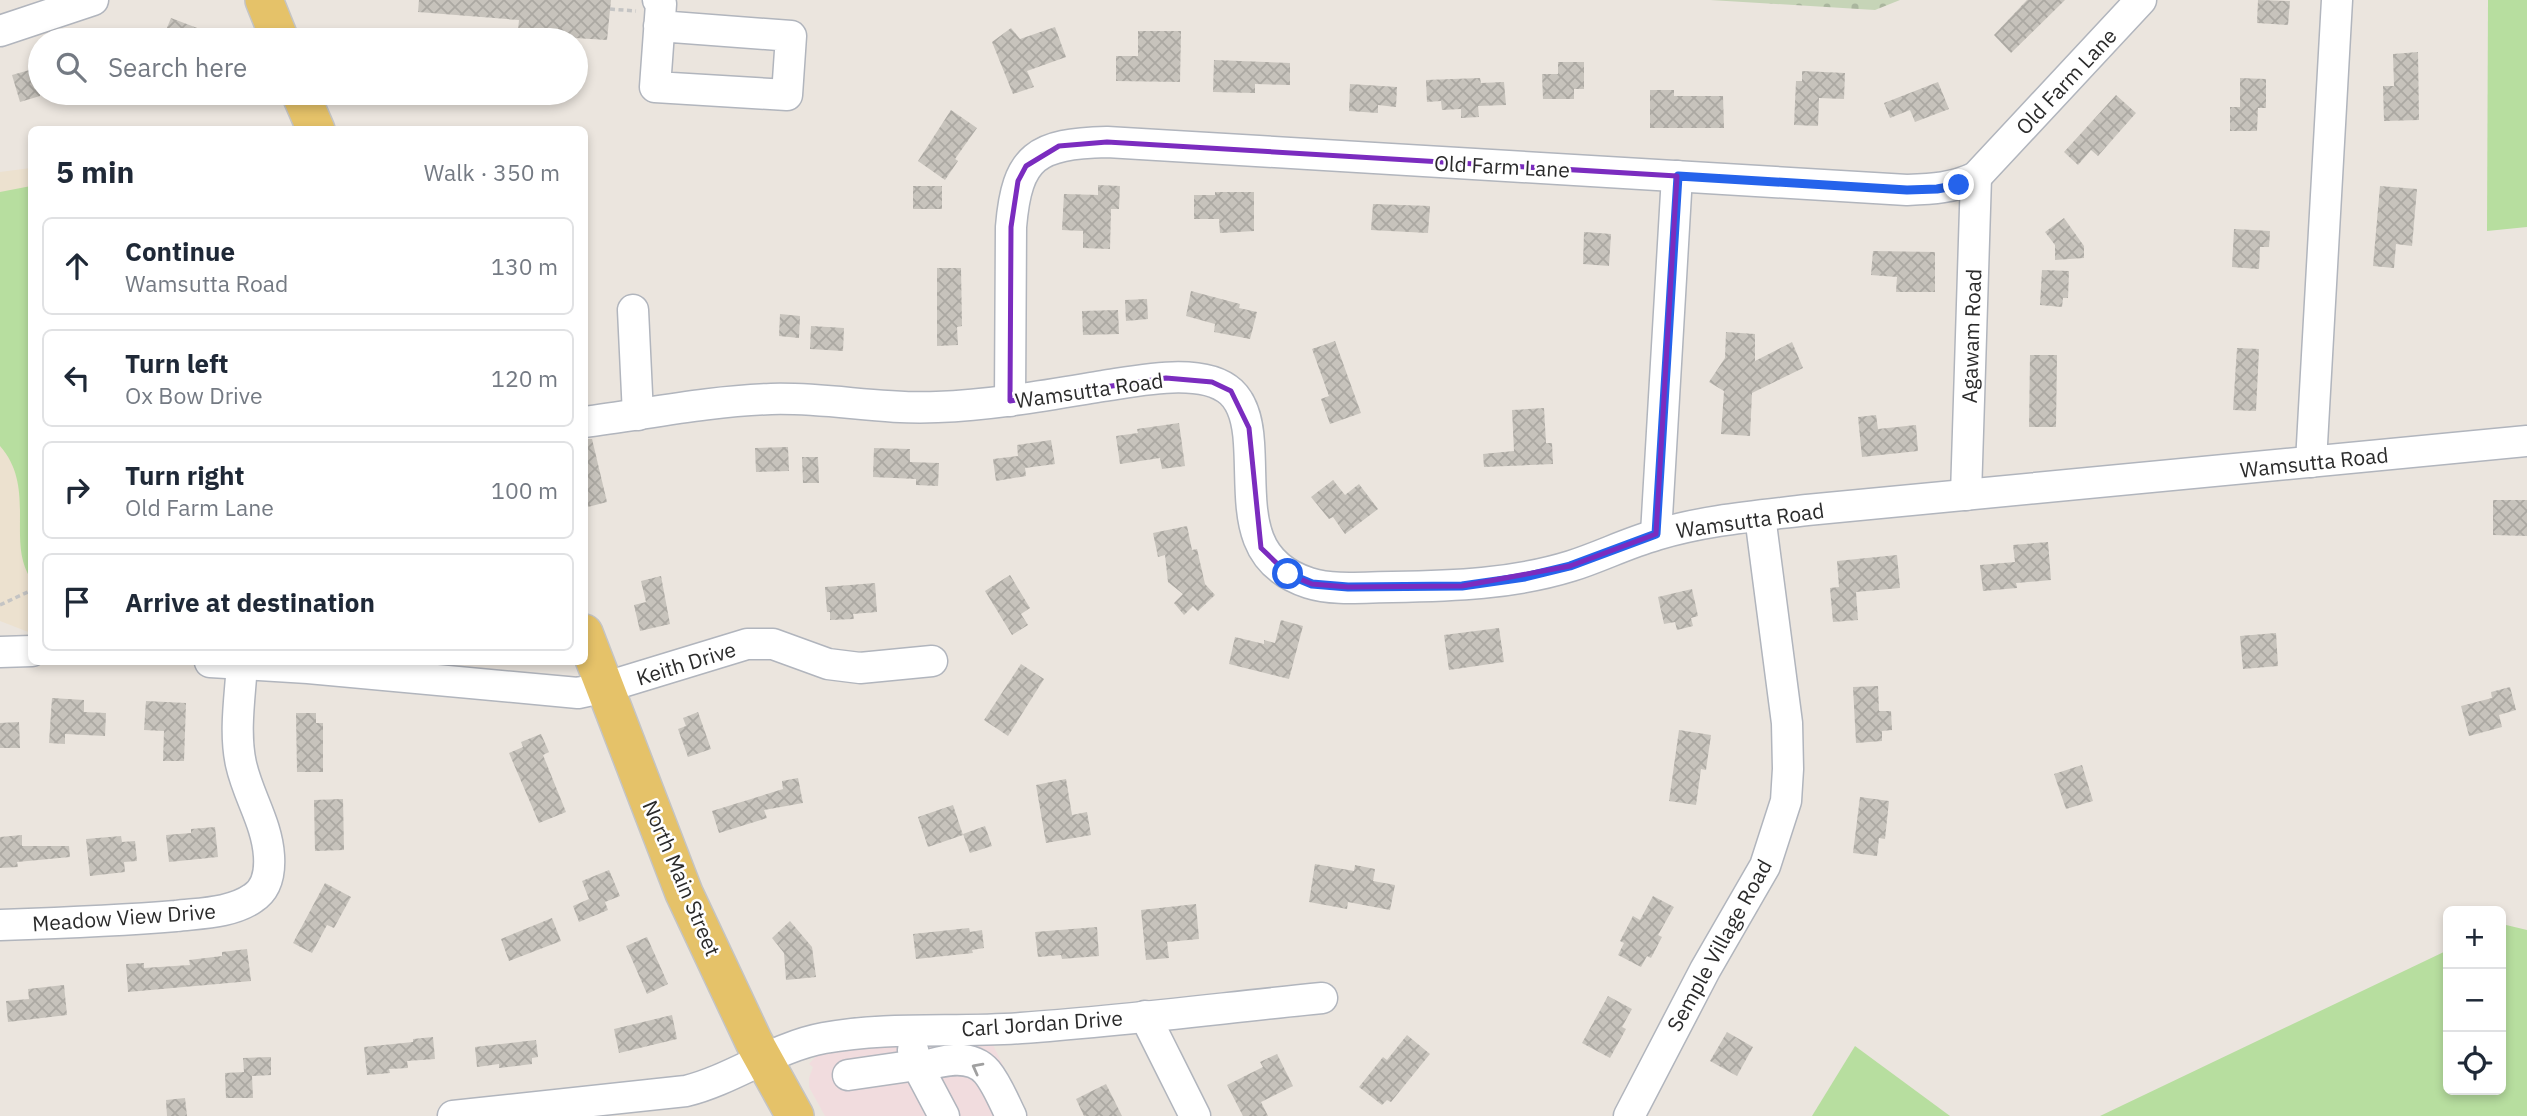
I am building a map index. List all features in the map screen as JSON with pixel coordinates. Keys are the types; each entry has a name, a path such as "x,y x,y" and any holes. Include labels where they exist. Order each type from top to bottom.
{"main road":[{"path":"264,0 275,28"},
{"path":"305,105 314,126"},
{"name":"North Main Street","path":"588,643 684,892 764,1060 795,1116"}],"street":[{"path":"0,31 93,0"},
{"name":"Old Farm Lane","path":"1010,401 1013,202 1018,181 1026,166 1043,153 1059,146 1107,142 1907,190 1937,189 1959,185 1976,177 2141,0"},
{"path":"2311,462 2337,0"},
{"path":"653,13 792,36 787,96 655,87 653,13"},
{"path":"1656,534 1678,176"},
{"name":"Agawam Road","path":"1966,495 1976,177"},
{"path":"634,310 638,415"},
{"name":"Wamsutta Road","path":"588,421 770,399 936,408 1010,401 1166,378 1212,382 1231,391 1241,405 1249,428 1254,526 1261,548 1271,562 1288,574 1312,584 1348,587 1462,586 1525,577 1570,566 1656,534 1760,516 2527,441"},
{"name":"Semple Village Road","path":"1629,1116 1705,970 1765,866 1786,801 1787,723 1760,516"},
{"name":"Keith Drive","path":"254,665 578,693 747,644 773,644 828,664 860,668 932,661"},
{"path":"0,652 28,651"},
{"name":"Meadow View Drive","path":"0,925 133,920 206,913 238,905 256,897 265,886 269,857 266,837 241,766 238,742 242,665"},
{"name":"Carl Jordan Drive","path":"453,1116 686,1091 709,1085 790,1046 825,1038 908,1030 1018,1029 1322,998"},
{"path":"1144,1016 1195,1116"},
{"path":"908,1030 918,1067 944,1116"},
{"path":"848,1075 918,1067 943,1059 972,1063 986,1070 1011,1116"}],"path":[{"path":"610,9 653,13"},
{"path":"0,605 28,592"}],"highlighted area":[{"path":"1107,142 1677,176 1656,534 1570,566 1462,586 1348,587 1312,584 1288,574 1261,548 1249,428 1231,391 1212,382 1166,378 1010,401 1011,227 1018,181 1026,166 1059,146"}],"shaded area":[{"path":"28,168 28,632 0,621 0,172"},
{"path":"896,1041 993,1045 1028,1116 825,1116 809,1087 813,1067 809,1064 820,1052"}],"green space":[{"path":"1710,0 1900,0 1875,10"},
{"path":"2488,0 2527,0 2527,227 2487,231"},
{"path":"28,187 28,573 21,549 17,479 11,462 0,446 0,192"},
{"path":"2506,925 2527,930 2527,1116 2100,1116 2443,952 2443,1095 2506,1095"},
{"path":"1855,1046 1950,1116 1812,1116"}],"building":[{"path":"419,0 611,0 607,40 588,39 588,28 518,28 519,20 418,12"},
{"path":"2027,0 2065,0 2011,53 1994,35"},
{"path":"2258,0 2290,1 2288,25 2257,23"},
{"path":"171,18 197,28 167,28"},
{"path":"1055,27 1066,57 1027,71 1034,87 1013,94 992,42 1011,28 1020,39"},
{"path":"1138,31 1181,31 1180,82 1116,81 1116,56 1138,56"},
{"path":"2418,52 2419,120 2384,121 2383,86 2394,86 2393,54"},
{"path":"1214,60 1290,63 1290,85 1255,84 1255,93 1213,92"},
{"path":"1558,62 1584,62 1584,89 1574,89 1574,99 1543,99 1542,74 1558,74"},
{"path":"28,70 28,100 20,102 12,75"},
{"path":"1802,71 1845,73 1844,99 1819,98 1818,126 1794,125 1796,81 1802,81"},
{"path":"1480,78 1481,83 1504,82 1506,105 1478,106 1479,117 1461,118 1461,109 1442,110 1441,101 1427,102 1426,80"},
{"path":"2240,78 2266,79 2266,108 2258,108 2257,131 2230,131 2230,107 2240,107"},
{"path":"1938,82 1949,109 1915,122 1910,110 1890,118 1884,103"},
{"path":"1350,84 1397,87 1396,107 1378,105 1378,113 1349,111"},
{"path":"1650,90 1674,90 1674,96 1723,96 1724,128 1650,128"},
{"path":"2116,95 2136,113 2098,156 2091,150 2078,165 2064,152"},
{"path":"951,110 977,128 955,159 958,161 945,180 918,161"},
{"path":"1098,185 1120,186 1119,209 1111,209 1110,249 1083,248 1083,231 1062,230 1064,194 1098,195"},
{"path":"913,186 942,186 942,209 913,209"},
{"path":"2380,186 2417,189 2412,246 2396,244 2394,268 2373,266"},
{"path":"1215,192 1254,192 1254,231 1220,233 1219,219 1194,219 1194,195 1215,195"},
{"path":"1373,204 1430,206 1428,233 1371,230"},
{"path":"2064,218 2084,246 2084,258 2055,260 2055,245 2045,232"},
{"path":"2234,229 2270,231 2269,247 2260,247 2259,269 2232,267"},
{"path":"1584,232 1611,234 1609,266 1583,264"},
{"path":"1873,251 1935,252 1935,292 1896,292 1897,277 1871,275"},
{"path":"937,268 961,268 962,326 957,327 958,345 937,346"},
{"path":"2042,270 2069,271 2068,298 2063,298 2062,307 2040,305"},
{"path":"1191,291 1240,304 1239,308 1257,312 1250,339 1214,332 1215,324 1186,316"},
{"path":"1147,299 1148,319 1126,321 1125,300"},
{"path":"1118,310 1119,334 1083,335 1082,311"},
{"path":"780,314 800,316 799,338 779,336"},
{"path":"811,326 844,328 843,351 810,349"},
{"path":"1726,332 1755,334 1755,361 1792,342 1803,368 1752,393 1750,436 1721,434 1724,391 1709,382 1725,358"},
{"path":"1335,341 1361,413 1330,424 1321,399 1329,396 1312,349"},
{"path":"2237,348 2259,349 2256,411 2233,410"},
{"path":"2030,355 2057,355 2056,427 2029,427"},
{"path":"1544,408 1546,443 1552,443 1553,464 1484,467 1483,454 1514,451 1512,410"},
{"path":"1876,415 1878,429 1916,425 1918,451 1862,457 1858,417"},
{"path":"1179,423 1185,466 1162,469 1160,458 1120,464 1116,436 1138,433 1137,429"},
{"path":"588,439 592,439 607,502 588,507"},
{"path":"1051,440 1055,464 1025,468 1026,476 996,481 993,459 1018,456 1017,445"},
{"path":"788,447 789,471 756,472 755,448"},
{"path":"874,448 910,449 910,462 939,463 938,486 916,485 916,479 873,477"},
{"path":"802,457 818,457 819,483 803,483"},
{"path":"1333,480 1345,495 1359,484 1378,509 1345,534 1333,517 1329,519 1311,497"},
{"path":"2493,500 2527,500 2527,536 2493,535"},
{"path":"1187,526 1192,550 1197,549 1205,584 1215,595 1198,611 1193,606 1184,615 1174,603 1183,594 1168,582 1165,555 1158,557 1153,533"},
{"path":"2048,542 2051,580 2016,583 2017,588 1983,591 1980,565 2015,562 2013,545"},
{"path":"1897,555 1900,588 1856,592 1858,620 1833,622 1830,588 1839,587 1837,561"},
{"path":"1010,575 1030,608 1021,614 1028,625 1012,635 985,591"},
{"path":"661,576 670,624 640,631 634,605 646,602 641,581"},
{"path":"875,583 877,612 853,614 854,619 830,620 825,587"},
{"path":"1692,589 1698,616 1691,618 1693,626 1677,630 1675,622 1664,624 1658,597"},
{"path":"1281,620 1303,626 1289,679 1229,664 1235,637 1264,644 1264,640 1275,643"},
{"path":"1499,628 1504,662 1449,670 1444,635"},
{"path":"2276,633 2278,666 2243,669 2240,636"},
{"path":"1021,664 1044,679 1008,736 984,720"},
{"path":"1878,686 1879,711 1891,711 1892,730 1882,731 1882,741 1856,743 1853,687"},
{"path":"2510,687 2516,710 2499,715 2502,727 2469,736 2461,706 2492,698 2491,692"},
{"path":"52,698 84,700 84,712 106,713 105,736 65,734 65,744 49,743"},
{"path":"146,701 186,703 184,761 163,761 164,731 144,730"},
{"path":"698,712 711,749 688,757 678,729 686,726 683,718"},
{"path":"296,713 316,713 316,723 323,723 323,772 297,772"},
{"path":"19,722 20,748 0,748 0,723"},
{"path":"1679,730 1711,735 1706,770 1701,769 1696,805 1669,801"},
{"path":"541,734 549,752 543,755 566,812 539,823 509,753 523,747 521,742"},
{"path":"2082,765 2093,801 2066,809 2054,774"},
{"path":"798,778 803,803 764,810 767,818 719,833 712,811 783,789 782,781"},
{"path":"1066,779 1072,815 1087,812 1091,835 1046,843 1036,785"},
{"path":"1860,797 1889,801 1885,839 1879,838 1877,856 1853,853"},
{"path":"343,799 344,850 315,851 314,800"},
{"path":"953,805 963,835 928,847 918,817"},
{"path":"985,826 992,846 970,853 963,834"},
{"path":"215,827 218,857 169,862 166,835"},
{"path":"22,835 22,846 69,846 70,857 17,862 18,867 0,868 0,837"},
{"path":"121,836 122,842 135,841 137,861 124,862 125,872 90,876 86,839"},
{"path":"1315,864 1354,871 1355,865 1375,869 1373,881 1395,885 1390,910 1348,902 1347,909 1309,902"},
{"path":"609,870 620,896 605,902 608,910 579,922 573,906 589,899 582,881"},
{"path":"325,883 351,897 334,928 327,925 312,953 293,943"},
{"path":"1653,896 1674,907 1658,935 1662,937 1651,958 1647,956 1641,967 1618,955 1624,943 1620,941 1633,916 1640,920"},
{"path":"1196,904 1199,939 1167,942 1169,958 1146,960 1141,910"},
{"path":"552,918 561,941 509,961 501,939"},
{"path":"790,921 812,947 816,977 786,980 784,953 772,938"},
{"path":"1097,927 1099,956 1062,959 1061,955 1038,957 1035,932"},
{"path":"969,928 970,932 982,930 984,948 972,950 973,953 916,959 913,934"},
{"path":"647,937 668,984 647,994 626,946"},
{"path":"247,949 251,981 128,992 126,964 144,963 144,968 190,965 189,960 222,956 222,952"},
{"path":"64,985 67,1015 8,1022 6,1001 29,999 28,989"},
{"path":"1608,996 1632,1009 1622,1027 1626,1029 1610,1058 1582,1043"},
{"path":"672,1015 677,1039 619,1053 614,1029"},
{"path":"1727,1032 1753,1047 1737,1076 1710,1061"},
{"path":"1407,1035 1430,1054 1391,1102 1387,1100 1382,1105 1359,1087 1383,1057 1387,1060"},
{"path":"433,1037 435,1059 407,1061 408,1068 389,1069 390,1073 367,1075 364,1047"},
{"path":"536,1040 538,1057 532,1058 532,1064 499,1068 499,1064 477,1067 475,1047"},
{"path":"1277,1054 1293,1086 1261,1102 1268,1116 1243,1116 1227,1085 1263,1067 1260,1062"},
{"path":"271,1057 271,1075 252,1076 253,1098 226,1098 225,1073 244,1072 243,1058"},
{"path":"1106,1084 1122,1116 1084,1116 1076,1099"},
{"path":"185,1098 187,1116 167,1116 166,1100"}],"route":[{"path":"1288,574 1312,584 1348,587 1462,586 1525,577 1570,566 1656,534 1678,176 1907,190 1959,185"}]}
